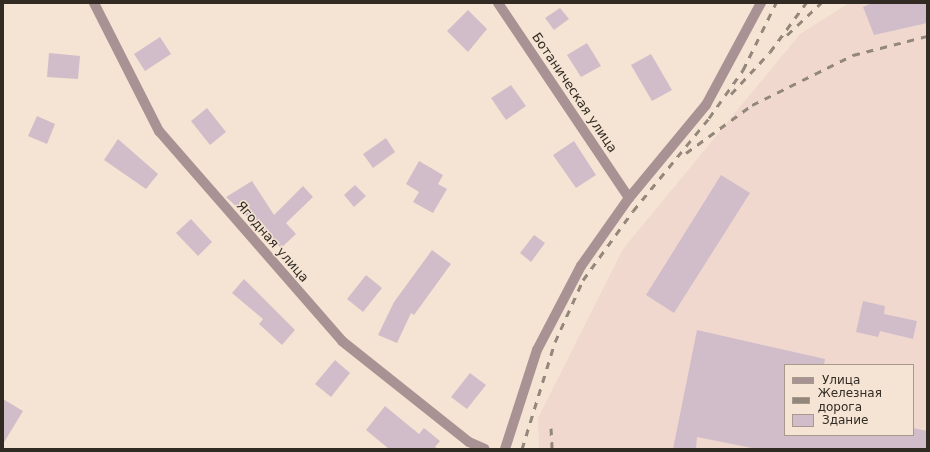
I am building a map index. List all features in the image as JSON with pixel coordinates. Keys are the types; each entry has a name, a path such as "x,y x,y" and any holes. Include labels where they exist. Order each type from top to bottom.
{"street":[{"name":"Ягодная улица","path":"94,3 158,131 326,323 342,341 463,438 485,449"},
{"name":"Ботаническая улица","path":"498,3 629,198"},
{"path":"505,449 537,350 581,266 629,198 706,105 761,3"}],"shaded area":[{"path":"849,3 927,3 927,449 539,449 538,418 623,249 800,34"}],"building":[{"path":"872,3 927,3 927,23 874,35 863,7"},
{"path":"560,8 569,19 554,30 545,18"},
{"path":"468,10 487,29 468,52 447,31"},
{"path":"160,37 171,54 145,71 134,54"},
{"path":"587,43 601,66 581,77 567,55"},
{"path":"49,53 80,56 78,79 47,77"},
{"path":"651,54 672,90 652,101 631,65"},
{"path":"511,85 526,106 506,120 491,98"},
{"path":"207,108 226,132 210,145 191,121"},
{"path":"37,116 55,124 47,144 28,136"},
{"path":"386,138 395,152 373,168 363,154"},
{"path":"118,139 158,174 146,189 104,160"},
{"path":"574,141 596,175 576,188 553,155"},
{"path":"419,161 443,175 438,184 447,189 433,213 413,202 419,192 406,184"},
{"path":"721,175 750,193 674,313 646,295"},
{"path":"252,181 274,215 303,186 313,197 286,223 296,234 281,248 226,197"},
{"path":"355,185 366,196 354,207 344,195"},
{"path":"191,219 212,242 198,256 176,233"},
{"path":"534,235 545,243 531,262 520,253"},
{"path":"432,250 451,264 414,315 411,313 397,343 378,335 394,302"},
{"path":"366,275 382,288 363,312 347,299"},
{"path":"244,279 295,330 282,345 259,324 263,319 232,293"},
{"path":"863,301 885,306 884,314 917,321 913,339 880,331 878,337 856,332"},
{"path":"697,330 825,359 824,364 784,364 784,436 914,436 914,428 927,431 927,449 757,449 697,437 696,449 673,449"},
{"path":"335,360 350,373 331,397 315,384"},
{"path":"470,373 486,385 467,409 451,397"},
{"path":"3,399 23,411 3,444"},
{"path":"385,406 419,434 424,428 440,441 435,447 438,449 389,449 366,430"}],"railway":[{"path":"522,449 555,342 583,280 633,211 709,118 743,70 776,3"},
{"path":"731,94 770,52 806,3"},
{"path":"787,35 821,3"},
{"path":"686,153 752,105 853,55 927,36"},
{"path":"551,428 552,449"}]}
